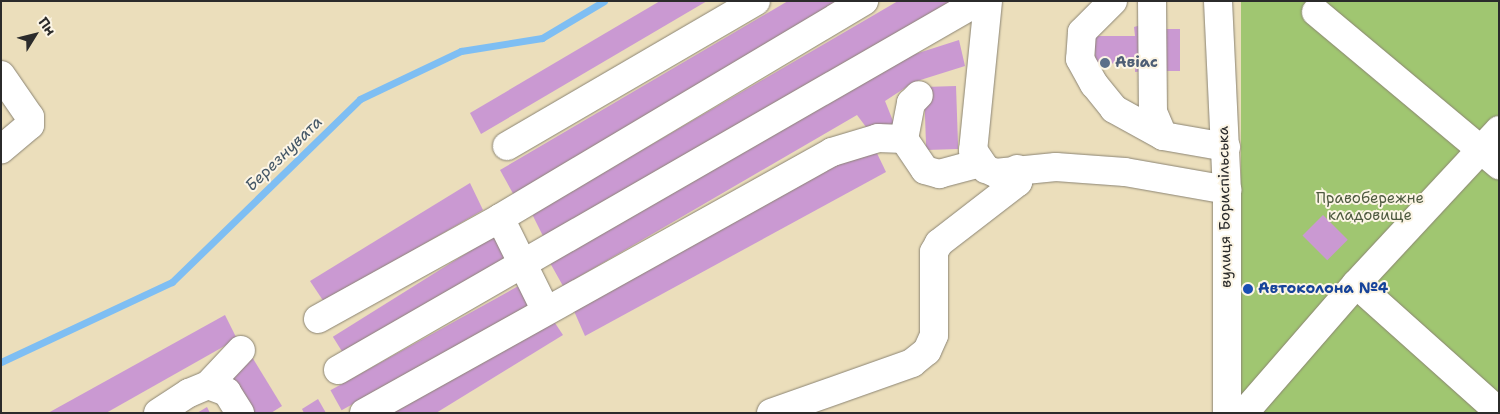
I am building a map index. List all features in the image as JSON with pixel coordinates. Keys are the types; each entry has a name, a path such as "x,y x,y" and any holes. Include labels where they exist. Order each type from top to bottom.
{"main road":[{"path":"508,146 756,1"},
{"path":"318,319 500,218 864,1"},
{"path":"338,370 957,8 980,1"},
{"path":"988,1 974,114 974,150 980,163 995,173 1017,169 1056,167 1125,172 1226,190"},
{"path":"1113,1 1082,32 1080,59 1094,84 1114,109 1163,136 1226,147"},
{"path":"1152,1 1154,112 1163,136"},
{"name":"вулиця Бориспільська","path":"1218,1 1226,147 1227,413"},
{"path":"1316,12 1490,157"},
{"path":"1,75 30,117 30,125 1,149"},
{"path":"919,95 911,102 904,139 925,170 939,174 980,163"},
{"path":"1244,413 1356,284 1490,157 1499,130"},
{"path":"364,413 545,309 832,152 878,138 904,139"},
{"path":"772,413 912,363 927,351 934,335 934,252 940,244 1018,182 1017,169"},
{"path":"500,218 524,261 545,309"},
{"path":"1356,284 1499,412"},
{"path":"158,413 208,385 241,350"},
{"path":"208,385 227,392 240,413"}],"green space":[{"name":"Правобережне кладовище","path":"1241,1 1499,1 1499,413 1241,413"}],"building":[{"path":"660,1 707,1 481,134 470,113"},
{"path":"788,1 851,1 515,197 500,170"},
{"path":"898,1 954,1 546,242 532,214"},
{"path":"1141,25 1146,71 1135,72 1135,64 1095,63 1095,36 1135,36 1134,27"},
{"path":"1153,29 1180,29 1180,71 1153,71"},
{"path":"959,40 965,66 914,82 885,101 895,126 872,135 857,115 563,286 549,261 912,55"},
{"path":"956,86 958,149 926,150 924,87"},
{"path":"874,147 886,172 585,336 574,311 769,195"},
{"path":"470,183 483,210 324,302 310,281"},
{"path":"1323,215 1348,240 1327,260 1302,236"},
{"path":"494,236 510,262 349,363 333,337"},
{"path":"522,284 533,304 342,410 330,390"},
{"path":"225,315 237,339 106,413 48,413"},
{"path":"551,317 563,335 436,413 383,413"},
{"path":"252,357 282,406 271,413 249,413 226,374"},
{"path":"318,399 326,413 304,413 302,409"},
{"path":"207,407 210,413 197,413"}],"waterway":[{"name":"Березнувата","path":"1,362 172,282 360,99 461,51 542,38 604,1"}],"place":[{"name":"Авіас","path":"1105,63"},
{"name":"Автоколона №4","path":"1248,289"}]}
